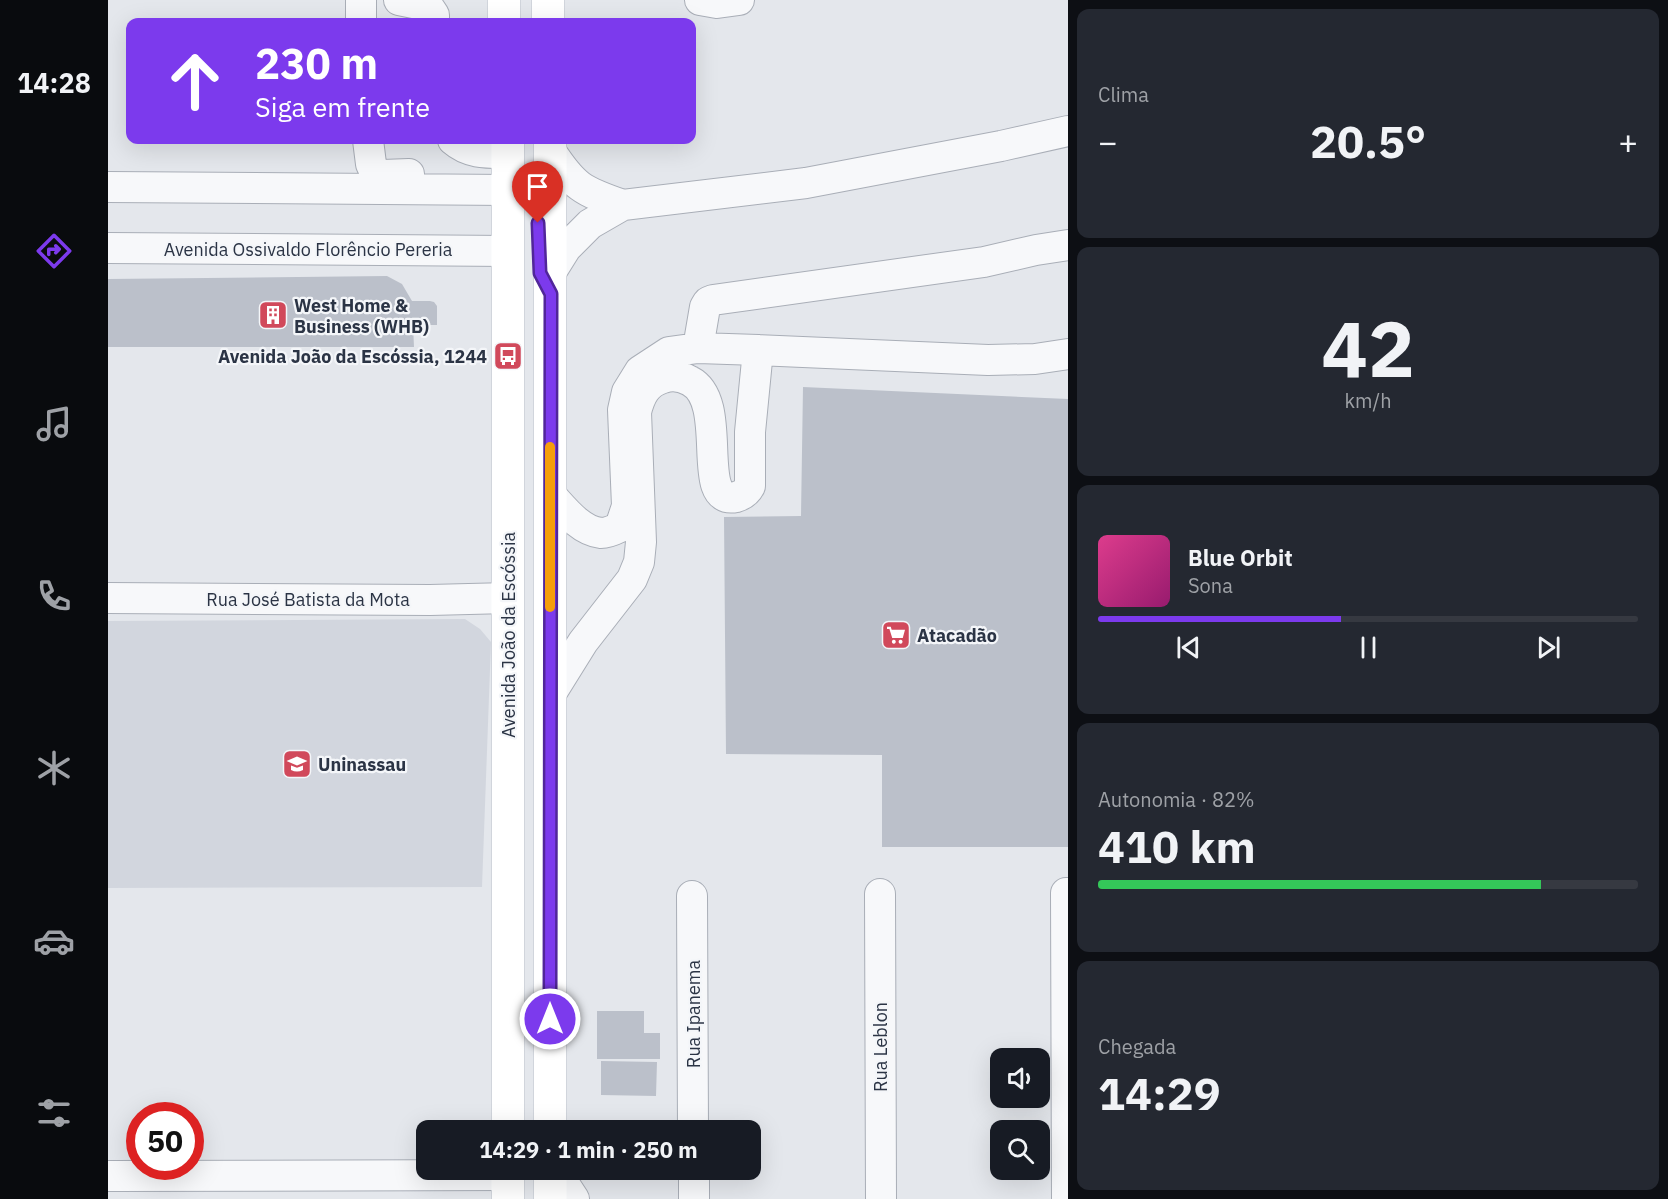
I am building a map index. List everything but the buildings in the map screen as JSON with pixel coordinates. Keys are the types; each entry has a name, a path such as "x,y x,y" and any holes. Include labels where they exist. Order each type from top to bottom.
{"main road":[{"path":"504,0 504,18"},
{"path":"548,0 548,18"},
{"path":"550,145 550,1120"},
{"path":"508,163 529,147 538,152 540,157 537,241 540,273 551,283"},
{"name":"Avenida João da Escóssia","path":"508,163 508,1120"},
{"path":"508,919 518,917 528,920 536,927 538,940 536,1021 550,1065"},
{"path":"550,1199 552,1180"}],"street":[{"path":"361,0 361,18"},
{"path":"399,0 428,6 434,18"},
{"path":"438,0 444,18"},
{"path":"445,0 448,18"},
{"path":"700,0 717,3 739,0"},
{"path":"551,283 566,248 590,224 623,205 806,183 1068,131"},
{"path":"369,144 372,169 383,175 508,163"},
{"path":"459,144 467,149 508,163"},
{"path":"480,144 508,163"},
{"path":"550,145 563,170 578,186 594,195 623,205"},
{"path":"108,187 314,187 320,184 508,163"},
{"path":"698,348 705,308 708,302 713,300 984,262 1068,245"},
{"name":"Avenida Ossivaldo Florêncio Pereria","path":"108,248 508,251"},
{"path":"550,494 573,519 589,529 600,533 620,527 627,506 623,410 627,392 640,371 669,352 698,348 988,360 1035,359 1068,354"},
{"path":"550,695 583,642 632,579 639,562 636,412 642,393 657,380 674,375 698,385 706,398 709,411 712,427 712,471 720,494 728,497 747,493 750,486 750,432 758,350"},
{"name":"Rua José Batista da Mota","path":"108,598 418,600 508,598"},
{"path":"1066,893 1066,1199"},
{"name":"Rua Leblon","path":"880,894 881,1199"},
{"name":"Rua Ipanema","path":"692,896 693,1120"},
{"path":"108,1176 508,1182"},
{"path":"560,1180 574,1199"},
{"path":"694,1180 694,1199"}],"shaded area":[{"name":"Uninassau","path":"465,619 480,629 491,642 482,887 108,888 108,621"}],"slow traffic":[{"path":"550,447 550,607"}],"place":[{"name":"West Home & Business (WHB)","path":"273,315"},
{"name":"Avenida João da Escóssia, 1244","path":"508,356"},
{"name":"Atacadão","path":"896,635"},
{"name":"Uninassau","path":"297,764"}],"route":[{"path":"538,223 540,273 551,294 550,1019"}]}
